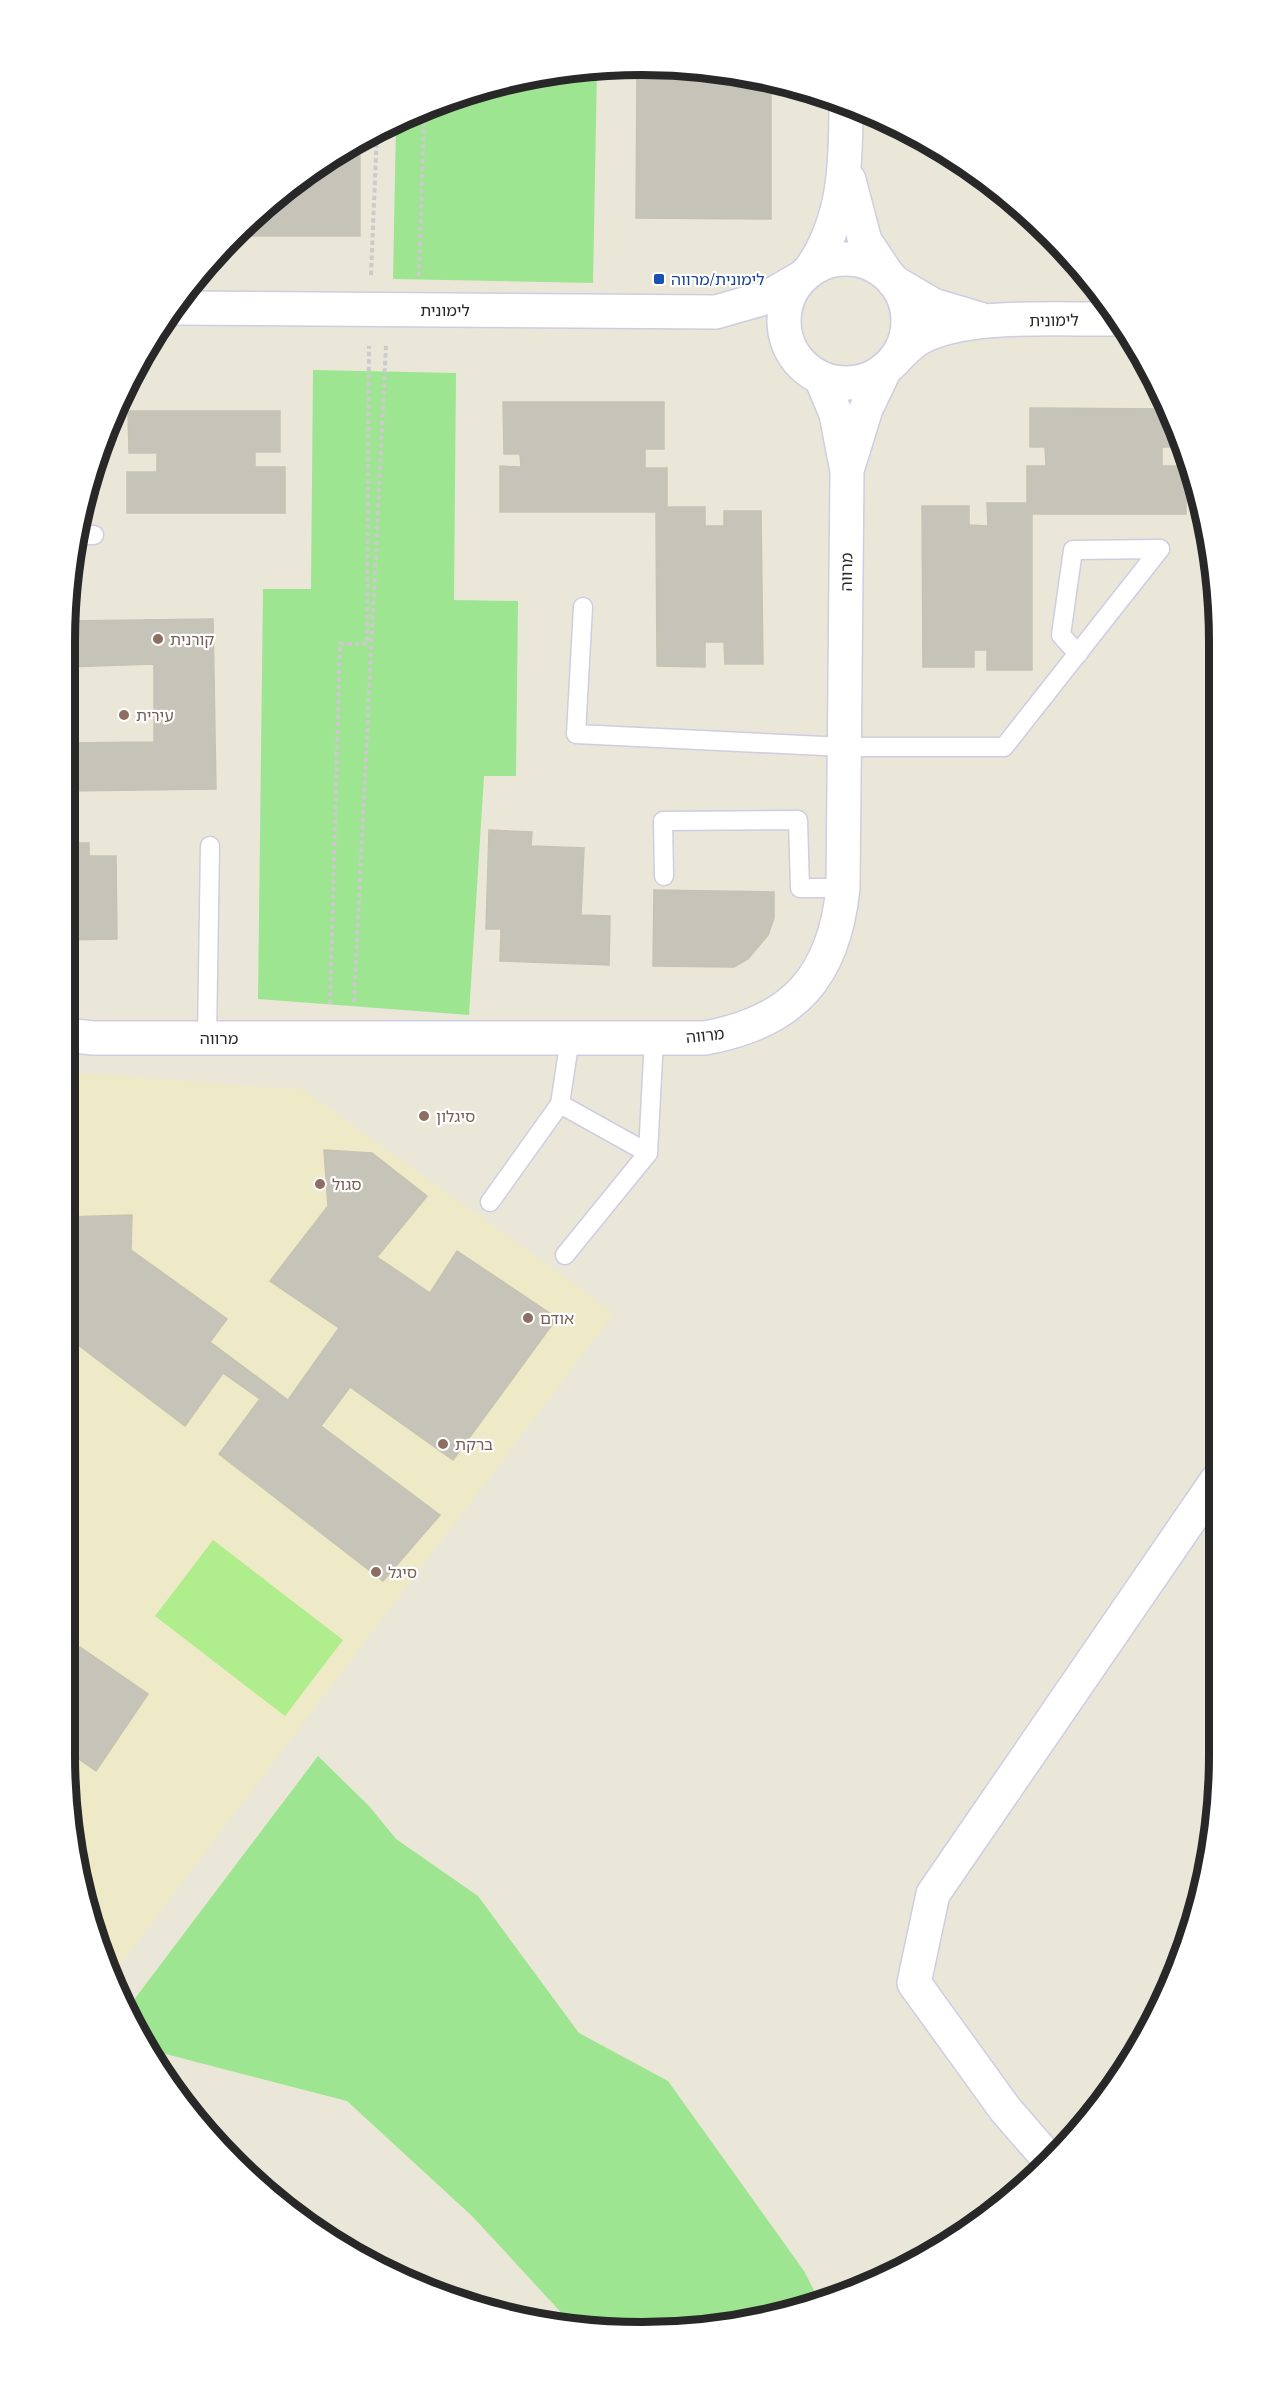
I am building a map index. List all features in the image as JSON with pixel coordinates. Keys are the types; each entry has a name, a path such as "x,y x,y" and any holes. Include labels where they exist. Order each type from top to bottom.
{"street":[{"path":"846,113 846,161 833,227 805,274 789,295 783,319 784,333 791,351 804,367 821,378 840,382 859,382 889,366 903,346 908,327 906,304 891,278 871,252 861,230 846,161"},
{"path":"805,274 828,260 852,258 871,263 891,278"},
{"name":"לימונית","path":"184,308 716,312 768,297 805,274"},
{"name":"לימונית","path":"891,278 933,304 991,322"},
{"name":"לימונית","path":"716,312 762,328 784,342 791,351"},
{"name":"לימונית","path":"889,366 911,344 926,335 952,327 991,322 1108,319"},
{"name":"מרווה","path":"847,471 866,408 889,366"},
{"name":"מרווה","path":"75,1036 93,1038 705,1038 725,1034 767,1019 786,1006 819,971 832,947 840,920 843,888 847,471 836,414 821,378"},
{"path":"1044,2154 1005,2109 914,1983 933,1894 1209,1492"}],"lane":[{"path":"583,607 576,734 844,747 1004,747 1078,654 1160,549 1073,550 1061,635 1078,654"},
{"path":"664,876 663,821 798,820 800,888 843,888"},
{"path":"207,1038 210,846"},
{"path":"490,1202 560,1104 570,1038"},
{"path":"565,1255 648,1154 654,1038"},
{"path":"560,1104 648,1154"}],"path":[{"path":"418,310 424,119"},
{"path":"341,1038 340,644 367,644 369,309 377,141"},
{"path":"341,1038 386,338"}],"shaded area":[{"path":"75,1073 304,1090 614,1313 117,1969 94,1902 86,1866 76,1792"}],"green space":[{"path":"597,77 593,283 393,279 396,131 425,118 495,94 531,86"},
{"path":"313,370 456,373 454,600 518,601 516,776 484,776 469,1015 258,999 263,589 311,589"},
{"path":"213,1540 343,1640 285,1716 155,1616"},
{"path":"318,1756 369,1806 396,1839 478,1896 579,2033 668,2081 804,2271 816,2294 753,2311 679,2321 605,2321 565,2316 473,2217 347,2101 160,2053 132,2003"}],"building":[{"path":"637,75 716,80 771,90 771,219 636,218"},
{"path":"360,150 360,236 246,236 297,192"},
{"path":"503,402 664,402 664,449 645,449 645,468 667,468 667,507 705,507 705,526 724,526 724,511 761,511 763,664 725,664 724,642 705,642 705,667 657,666 656,512 500,512 500,466 521,467 520,454 504,454"},
{"path":"1030,408 1159,409 1174,447 1162,447 1162,466 1181,466 1186,482 1186,514 1032,514 1032,670 987,670 987,650 974,650 974,667 923,667 922,506 969,506 969,525 988,526 987,503 1027,503 1027,466 1046,466 1045,447 1030,447"},
{"path":"128,411 280,411 280,452 255,452 255,467 285,467 285,513 127,513 127,472 157,472 157,453 129,453"},
{"path":"213,619 216,789 75,791 75,743 154,742 154,664 75,667 76,621"},
{"path":"489,830 532,832 531,846 584,848 581,915 610,916 609,965 500,961 501,929 486,929"},
{"path":"75,843 89,843 89,856 116,856 117,939 75,940"},
{"path":"654,890 774,892 774,918 768,935 748,959 734,967 653,966"},
{"path":"324,1150 372,1153 427,1196 377,1257 430,1293 457,1251 557,1318 453,1460 350,1387 321,1426 440,1515 383,1581 219,1454 260,1399 223,1373 185,1426 75,1343 75,1217 132,1215 131,1250 227,1319 210,1342 288,1400 339,1328 270,1281 328,1206"},
{"path":"80,1647 148,1694 96,1771 75,1756 75,1655"}],"place":[{"name":"לימונית/מרווה","path":"659,279"},
{"name":"קורנית","path":"158,639"},
{"name":"עירית","path":"124,715"},
{"name":"סיגלון","path":"424,1116"},
{"name":"סגול","path":"320,1184"},
{"name":"אודם","path":"528,1318"},
{"name":"ברקת","path":"443,1444"},
{"name":"סיגל","path":"376,1572"}]}
